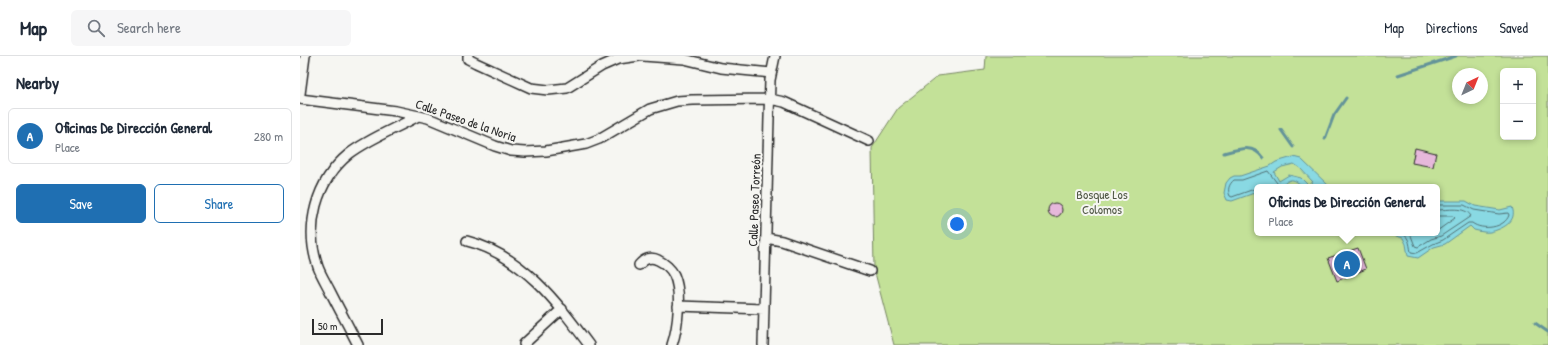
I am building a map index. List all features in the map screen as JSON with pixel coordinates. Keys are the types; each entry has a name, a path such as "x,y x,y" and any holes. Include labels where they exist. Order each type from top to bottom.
{"street":[{"path":"300,94 305,56"},
{"path":"468,56 468,59 476,64 531,88 548,90 567,88 602,66 618,59 639,56"},
{"path":"643,56 683,58 721,68 771,72"},
{"name":"Calle Paseo Torreón","path":"763,345 771,72 776,56"},
{"name":"Calle Paseo de la Noria","path":"300,99 396,111 428,118 511,151 546,151 586,144 599,139 637,116 662,105 692,100 770,99 784,102 869,141"},
{"path":"358,345 318,268 313,249 312,228 315,208 321,189 334,169 349,154 379,135 401,126 418,116"},
{"path":"766,238 782,241 870,271"},
{"path":"467,241 483,245 519,267 543,287 560,306 589,345"},
{"path":"639,265 644,260 654,258 659,260 674,274 676,281 678,319 672,345"},
{"path":"524,344 560,306"},
{"path":"678,306 764,309"}],"green space":[{"name":"Bosque Los Colomos","path":"986,56 1548,56 1548,345 894,345 874,269 872,148 898,108 938,76 985,70"}],"water":[{"path":"1293,157 1301,159 1327,184 1310,184 1313,182 1300,168 1294,164 1282,167 1274,172 1279,181 1289,175 1301,178 1307,184 1300,184 1296,181 1290,180 1284,184 1254,184 1254,193 1232,201 1227,200 1224,193 1226,183 1230,178 1270,166 1276,162"},
{"path":"1440,201 1466,201 1475,206 1500,210 1512,207 1513,217 1504,227 1490,232 1484,232 1474,230 1470,226 1445,244 1434,247 1418,258 1408,256 1406,244 1403,238 1396,236 1440,236"}],"building":[{"path":"1415,148 1436,153 1433,167 1412,163"},
{"path":"1055,203 1060,205 1062,210 1060,215 1055,217 1050,215 1048,210 1050,205"},
{"path":"1358,248 1366,269 1337,281 1328,258"}],"waterway":[{"path":"1398,75 1456,56"},
{"path":"1325,139 1334,115 1346,98"},
{"path":"1281,130 1293,147"},
{"path":"1224,153 1245,148 1255,150 1263,158"},
{"path":"1535,323 1548,332"}],"place":[{"name":"Oficinas De Dirección General","path":"1347,264"}]}
